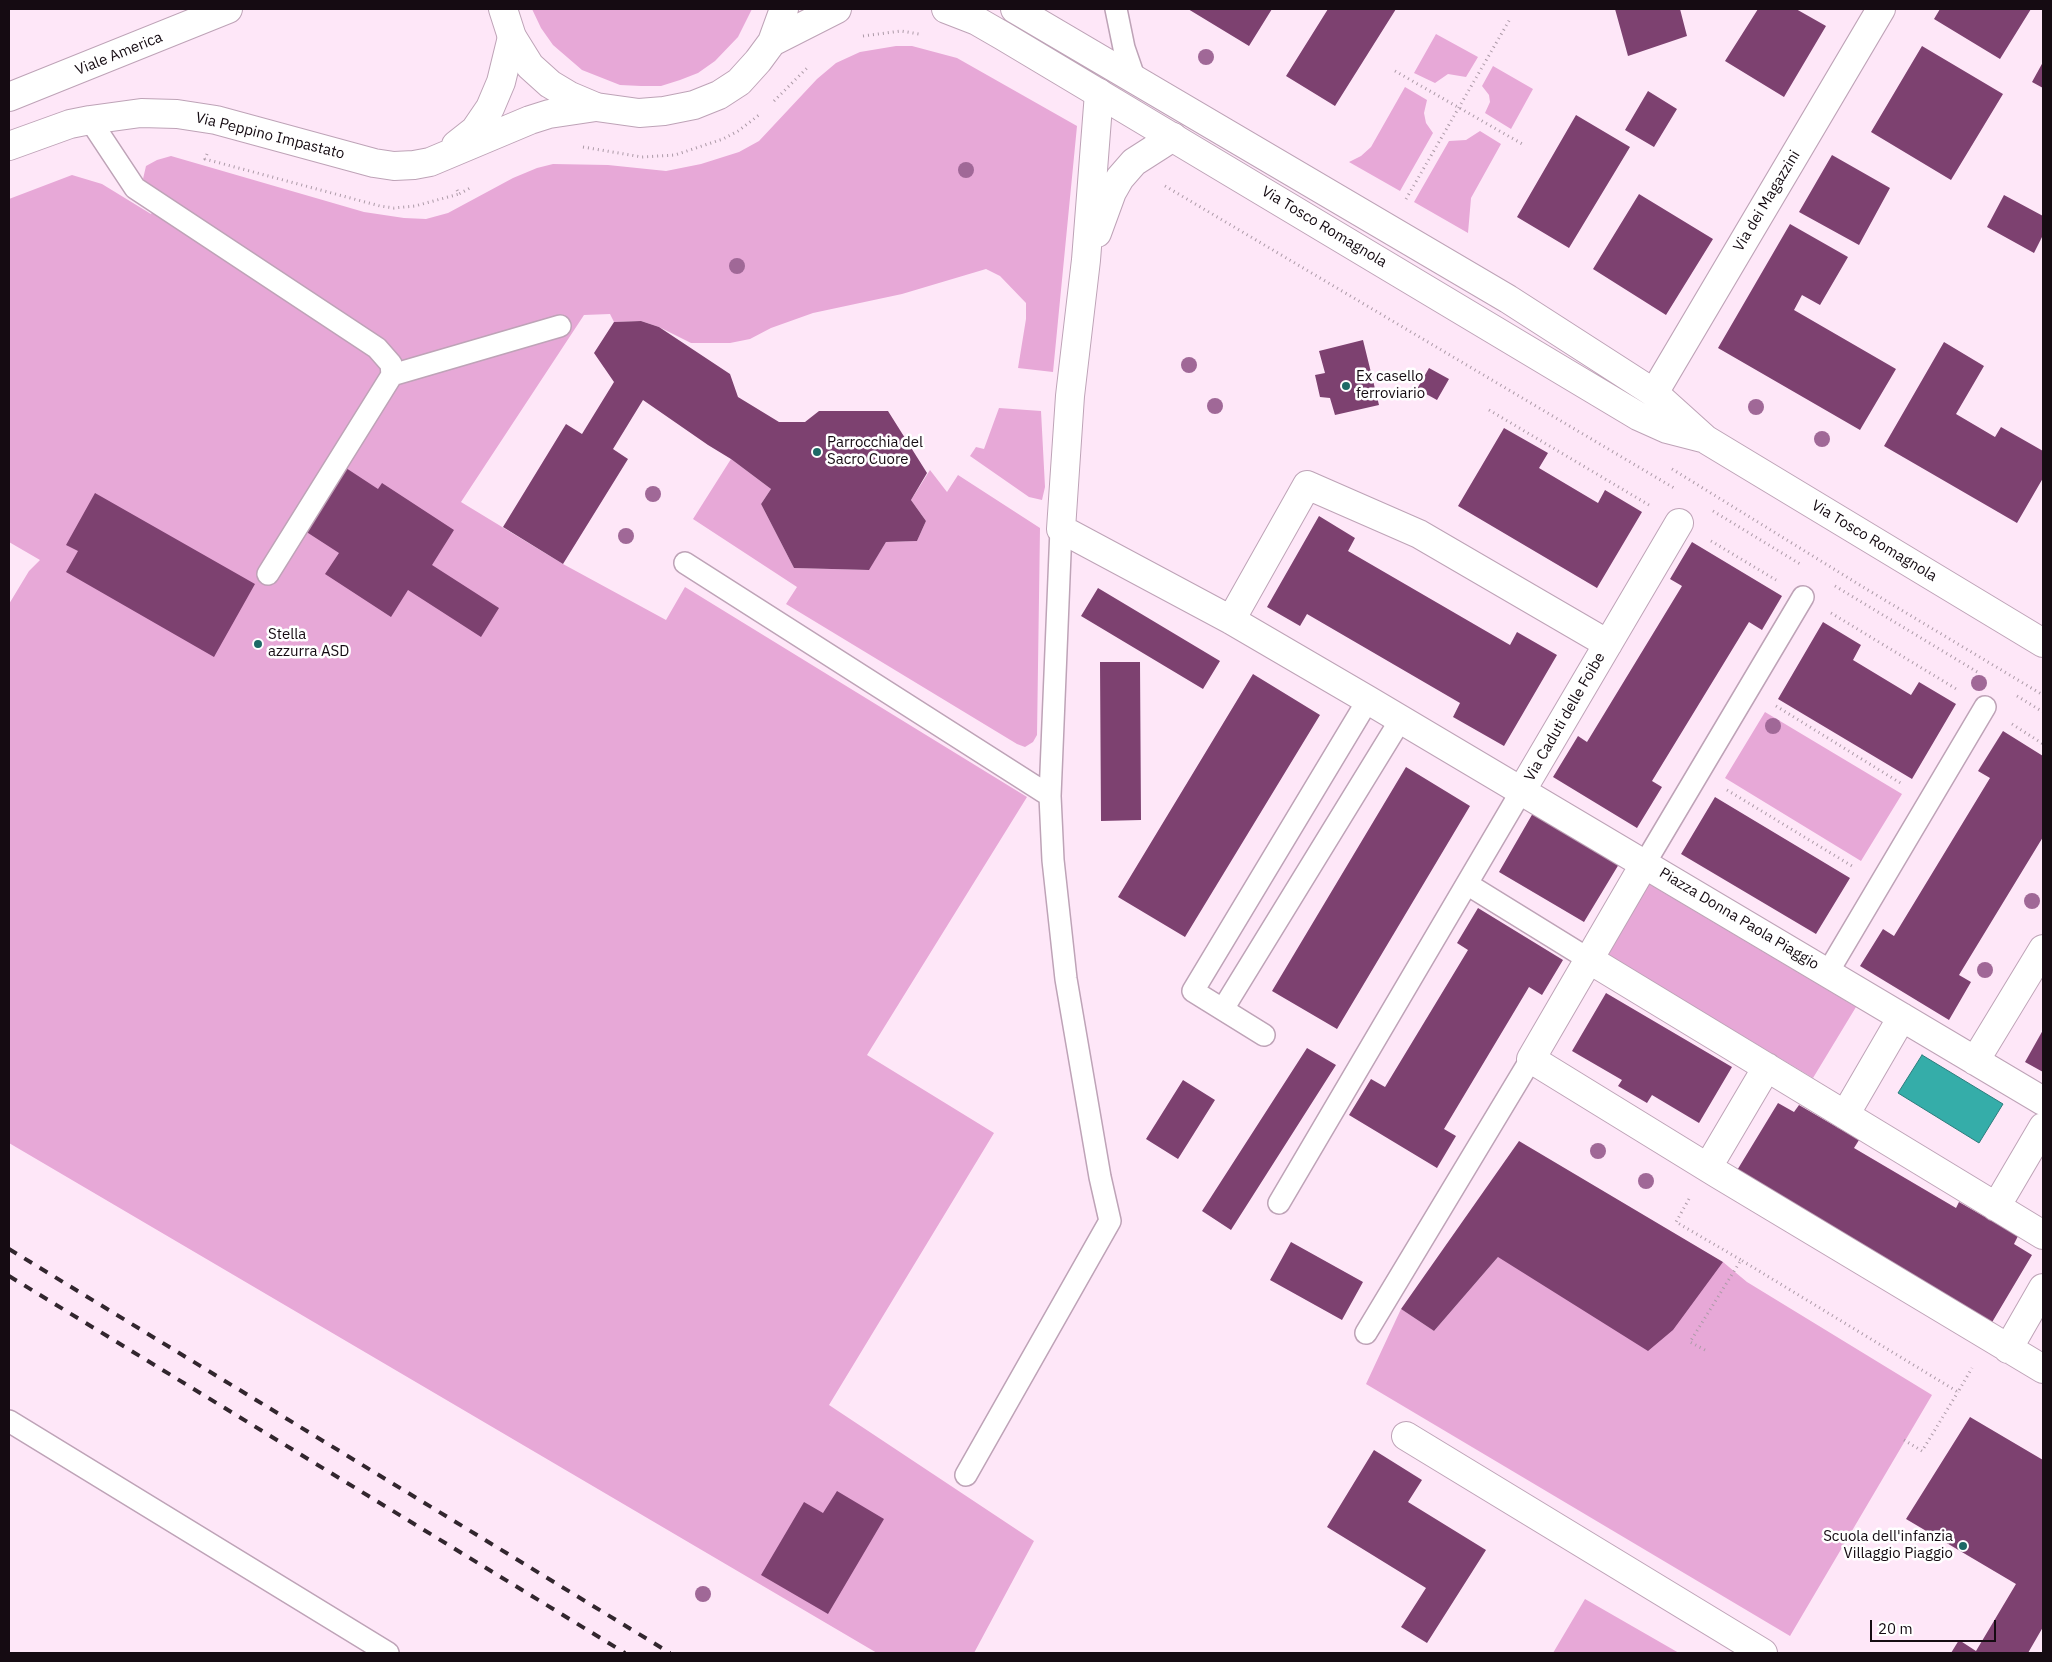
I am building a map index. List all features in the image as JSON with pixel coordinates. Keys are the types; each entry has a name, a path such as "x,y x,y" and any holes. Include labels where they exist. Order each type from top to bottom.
{"street":[{"name":"Viale America","path":"9,97 228,9"},
{"path":"503,9 512,38 530,66 550,84 570,96 596,107 639,114 694,105 719,95 739,82 772,42 784,9"},
{"path":"772,42 837,9"},
{"name":"Via Tosco Romagnola","path":"946,9 977,21 1638,416 1667,429 1705,439"},
{"name":"Via Tosco Romagnola","path":"1015,9 1134,77 1508,299 1654,393 1705,439 2043,643"},
{"name":"Via dei Magazzini","path":"1654,393 1882,9"},
{"name":"Via Peppino Impastato","path":"444,156 474,130 490,108 501,82 512,38"},
{"path":"1099,93 1086,260 1074,358 1061,529 1232,620 1645,863"},
{"name":"Via Peppino Impastato","path":"9,146 70,124 90,120 142,113 177,114 202,118 374,163 394,166 414,165 444,156 530,120 596,107"},
{"path":"1086,260 1112,192 1120,178 1130,166 1173,137"},
{"path":"1232,620 1307,485 1419,534 1608,644"},
{"name":"Via Caduti delle Foibe","path":"1522,790 1679,523"},
{"name":"Piazza Donna Paola Piaggio","path":"1531,1059 1645,863 2043,1101"},
{"path":"1975,1061 2043,949"},
{"path":"1590,960 2043,1235"},
{"path":"1845,1115 1902,1017"},
{"path":"1531,1059 1708,1168 2043,1369"},
{"path":"1708,1168 1767,1067"},
{"path":"1996,1207 2043,1128"},
{"path":"1999,1343 2043,1288"},
{"path":"1406,1436 1763,1653"}],"lane":[{"path":"1116,9 1124,48 1134,77"},
{"path":"90,120 135,188 377,348 391,364 392,375 268,574"},
{"path":"392,375 560,326"},
{"path":"966,1475 1110,1221 1098,1168 1066,979 1053,860 1050,796 1061,529"},
{"path":"685,563 1050,796"},
{"path":"1645,863 1803,596"},
{"path":"1264,1035 1193,991 1368,700"},
{"path":"1828,972 1985,707"},
{"path":"1223,1009 1401,719"},
{"path":"1279,1204 1522,790"},
{"path":"1467,884 1590,960"},
{"path":"1366,1333 1531,1059"},
{"path":"9,1421 388,1653"}],"path":[{"path":"1389,227 1510,20"},
{"path":"856,38 871,34 902,31 925,35"},
{"path":"771,104 813,62"},
{"path":"1394,71 1524,146"},
{"path":"576,146 642,157 675,154 723,139 738,131 765,110"},
{"path":"444,156 459,194 479,182"},
{"path":"1130,166 1241,229 1804,567"},
{"path":"1489,410 1803,596 2043,744"},
{"path":"1679,523 1705,482"},
{"path":"1830,582 1984,676"},
{"path":"1748,688 1930,800"},
{"path":"2009,691 2043,712"},
{"path":"1698,774 1881,883"},
{"path":"1708,1168 1676,1222 1958,1392"},
{"path":"1705,1350 1690,1342 1741,1260"},
{"path":"1904,1440 1922,1451 1958,1392 1999,1343"}],"shaded area":[{"path":"532,9 752,9 738,37 715,61 698,73 661,86 641,86 620,85 582,70 553,45 541,28"},
{"path":"1436,34 1478,57 1466,77 1448,74 1435,83 1414,73"},
{"path":"896,46 912,46 957,58 1077,126 1053,372 1018,368 1026,319 1026,303 1000,276 986,269 902,294 813,313 771,328 750,339 730,343 691,343 659,327 641,321 614,322 610,314 584,315 461,502 563,564 666,620 685,587 1027,797 867,1055 994,1133 829,1405 1034,1541 974,1653 877,1653 9,1143 9,604 29,571 40,560 9,542 9,199 72,175 102,184 151,214 163,194 148,185 143,179 146,166 171,156 364,212 426,219 448,213 513,178 537,168 553,164 608,165 666,171 701,164 739,152 759,141 817,79 836,63 860,52"},
{"path":"1493,66 1533,89 1511,129 1485,113 1490,102 1489,95 1482,86"},
{"path":"1405,87 1427,100 1424,113 1426,123 1433,133 1400,191 1349,162 1361,156 1371,147"},
{"path":"1480,131 1501,144 1471,198 1468,233 1414,202 1449,141 1466,140"},
{"path":"999,408 1041,411 1045,487 1042,500 1029,497 970,456 976,447 984,449"},
{"path":"731,459 771,489 761,504 794,568 868,570 886,542 917,541 926,521 911,500 930,470 947,492 958,475 1040,528 1037,735 1033,742 1025,747 1017,744 786,604 797,587 693,519"},
{"path":"1765,712 1902,794 1861,861 1725,778"},
{"path":"1649,884 1856,1007 1813,1078 1608,955"},
{"path":"1922,1055 2003,1104 1979,1143 1898,1093"},
{"path":"1498,1257 1723,1262 1747,1282 1932,1395 1790,1636 1366,1384 1401,1309 1434,1331"},
{"path":"1585,1599 1679,1653 1553,1653"}],"building":[{"path":"1188,9 1272,9 1249,46"},
{"path":"1328,9 1396,9 1335,106 1286,76"},
{"path":"1615,9 1680,9 1687,36 1628,56"},
{"path":"1758,9 1796,9 1826,26 1784,97 1725,61"},
{"path":"1940,9 2031,9 2000,59 1934,19"},
{"path":"1922,46 2003,94 1951,180 1871,132"},
{"path":"2043,62 2043,88 2032,82"},
{"path":"1648,91 1677,109 1654,147 1625,130"},
{"path":"1576,115 1630,147 1569,248 1517,217"},
{"path":"1832,155 1890,188 1859,245 1799,212"},
{"path":"1639,194 1713,239 1666,315 1593,269"},
{"path":"2004,195 2043,216 2043,235 2034,253 1987,227"},
{"path":"1790,224 1848,257 1820,305 1802,295 1794,310 1896,369 1860,430 1718,348"},
{"name":"Parrocchia del Sacro Cuore","path":"641,321 659,327 730,374 738,397 779,422 805,422 819,411 888,411 927,473 911,500 926,521 917,541 886,542 869,570 794,568 761,504 771,489 731,459 643,400 613,449 628,459 563,564 503,527 566,424 582,434 614,382 594,353 614,322"},
{"name":"Ex casello ferroviario","path":"1363,340 1379,405 1335,415 1330,398 1320,397 1315,375 1325,373 1319,351"},
{"path":"1944,342 1984,366 1956,414 1995,437 2001,427 2043,451 2043,478 2017,523 1884,446"},
{"path":"1429,368 1449,379 1437,400 1417,389"},
{"path":"1504,428 1548,453 1539,468 1598,503 1605,490 1642,512 1597,588 1458,506"},
{"path":"346,468 378,489 382,483 454,530 432,565 499,608 481,637 408,590 391,617 325,574 339,553 305,531"},
{"path":"95,493 255,584 214,657 66,572 78,551 66,545"},
{"path":"1319,516 1355,538 1348,551 1510,645 1517,632 1557,655 1504,746 1453,717 1460,703 1307,614 1300,626 1267,607"},
{"path":"1692,542 1782,596 1762,630 1749,622 1652,781 1662,787 1637,828 1553,777 1578,736 1587,742 1682,586 1670,579"},
{"path":"1098,588 1220,661 1203,689 1081,616"},
{"path":"1823,622 1861,645 1853,660 1911,695 1919,682 1956,704 1912,779 1778,699"},
{"path":"1100,662 1140,662 1141,820 1101,821"},
{"path":"1253,674 1320,715 1185,937 1118,897"},
{"path":"2003,731 2043,756 2043,837 1959,975 1971,982 1949,1020 1860,966 1883,929 1894,936 1990,778 1978,771"},
{"path":"1406,767 1470,806 1337,1029 1272,991"},
{"path":"1715,797 1850,878 1816,934 1681,854"},
{"path":"1533,813 1619,864 1584,922 1499,872"},
{"path":"1478,908 1563,960 1542,995 1529,987 1444,1129 1456,1136 1437,1168 1349,1115 1371,1079 1385,1087 1468,950 1457,943"},
{"path":"1606,993 1732,1067 1699,1123 1652,1095 1647,1103 1618,1086 1622,1080 1572,1051"},
{"path":"2043,1030 2043,1072 2025,1062"},
{"path":"1307,1048 1336,1065 1231,1230 1202,1211"},
{"path":"1183,1080 1215,1100 1178,1159 1146,1139"},
{"path":"1778,1103 1794,1112 1799,1105 1859,1140 1854,1148 1956,1208 1959,1202 2018,1236 2014,1244 2032,1255 1991,1324 1736,1172"},
{"path":"1519,1141 1723,1262 1673,1330 1648,1351 1498,1257 1434,1331 1401,1309"},
{"path":"1291,1242 1363,1282 1342,1320 1270,1280"},
{"path":"1970,1417 2043,1460 2043,1627 2028,1653 1951,1653 1959,1640 1976,1651 2016,1584 1906,1519"},
{"path":"1374,1450 1422,1480 1408,1502 1486,1550 1427,1643 1401,1627 1426,1588 1327,1527"},
{"path":"837,1491 884,1519 828,1614 761,1575 804,1502 823,1513"}],"railway":[{"path":"9,1249 670,1653"},
{"path":"9,1276 625,1653"}],"place":[{"name":"Ex casello ferroviario","path":"1346,386"},
{"name":"Parrocchia del Sacro Cuore","path":"817,452"},
{"name":"Stella azzurra ASD","path":"258,644"},
{"name":"Scuola dell'infanzia Villaggio Piaggio","path":"1963,1546"}]}
